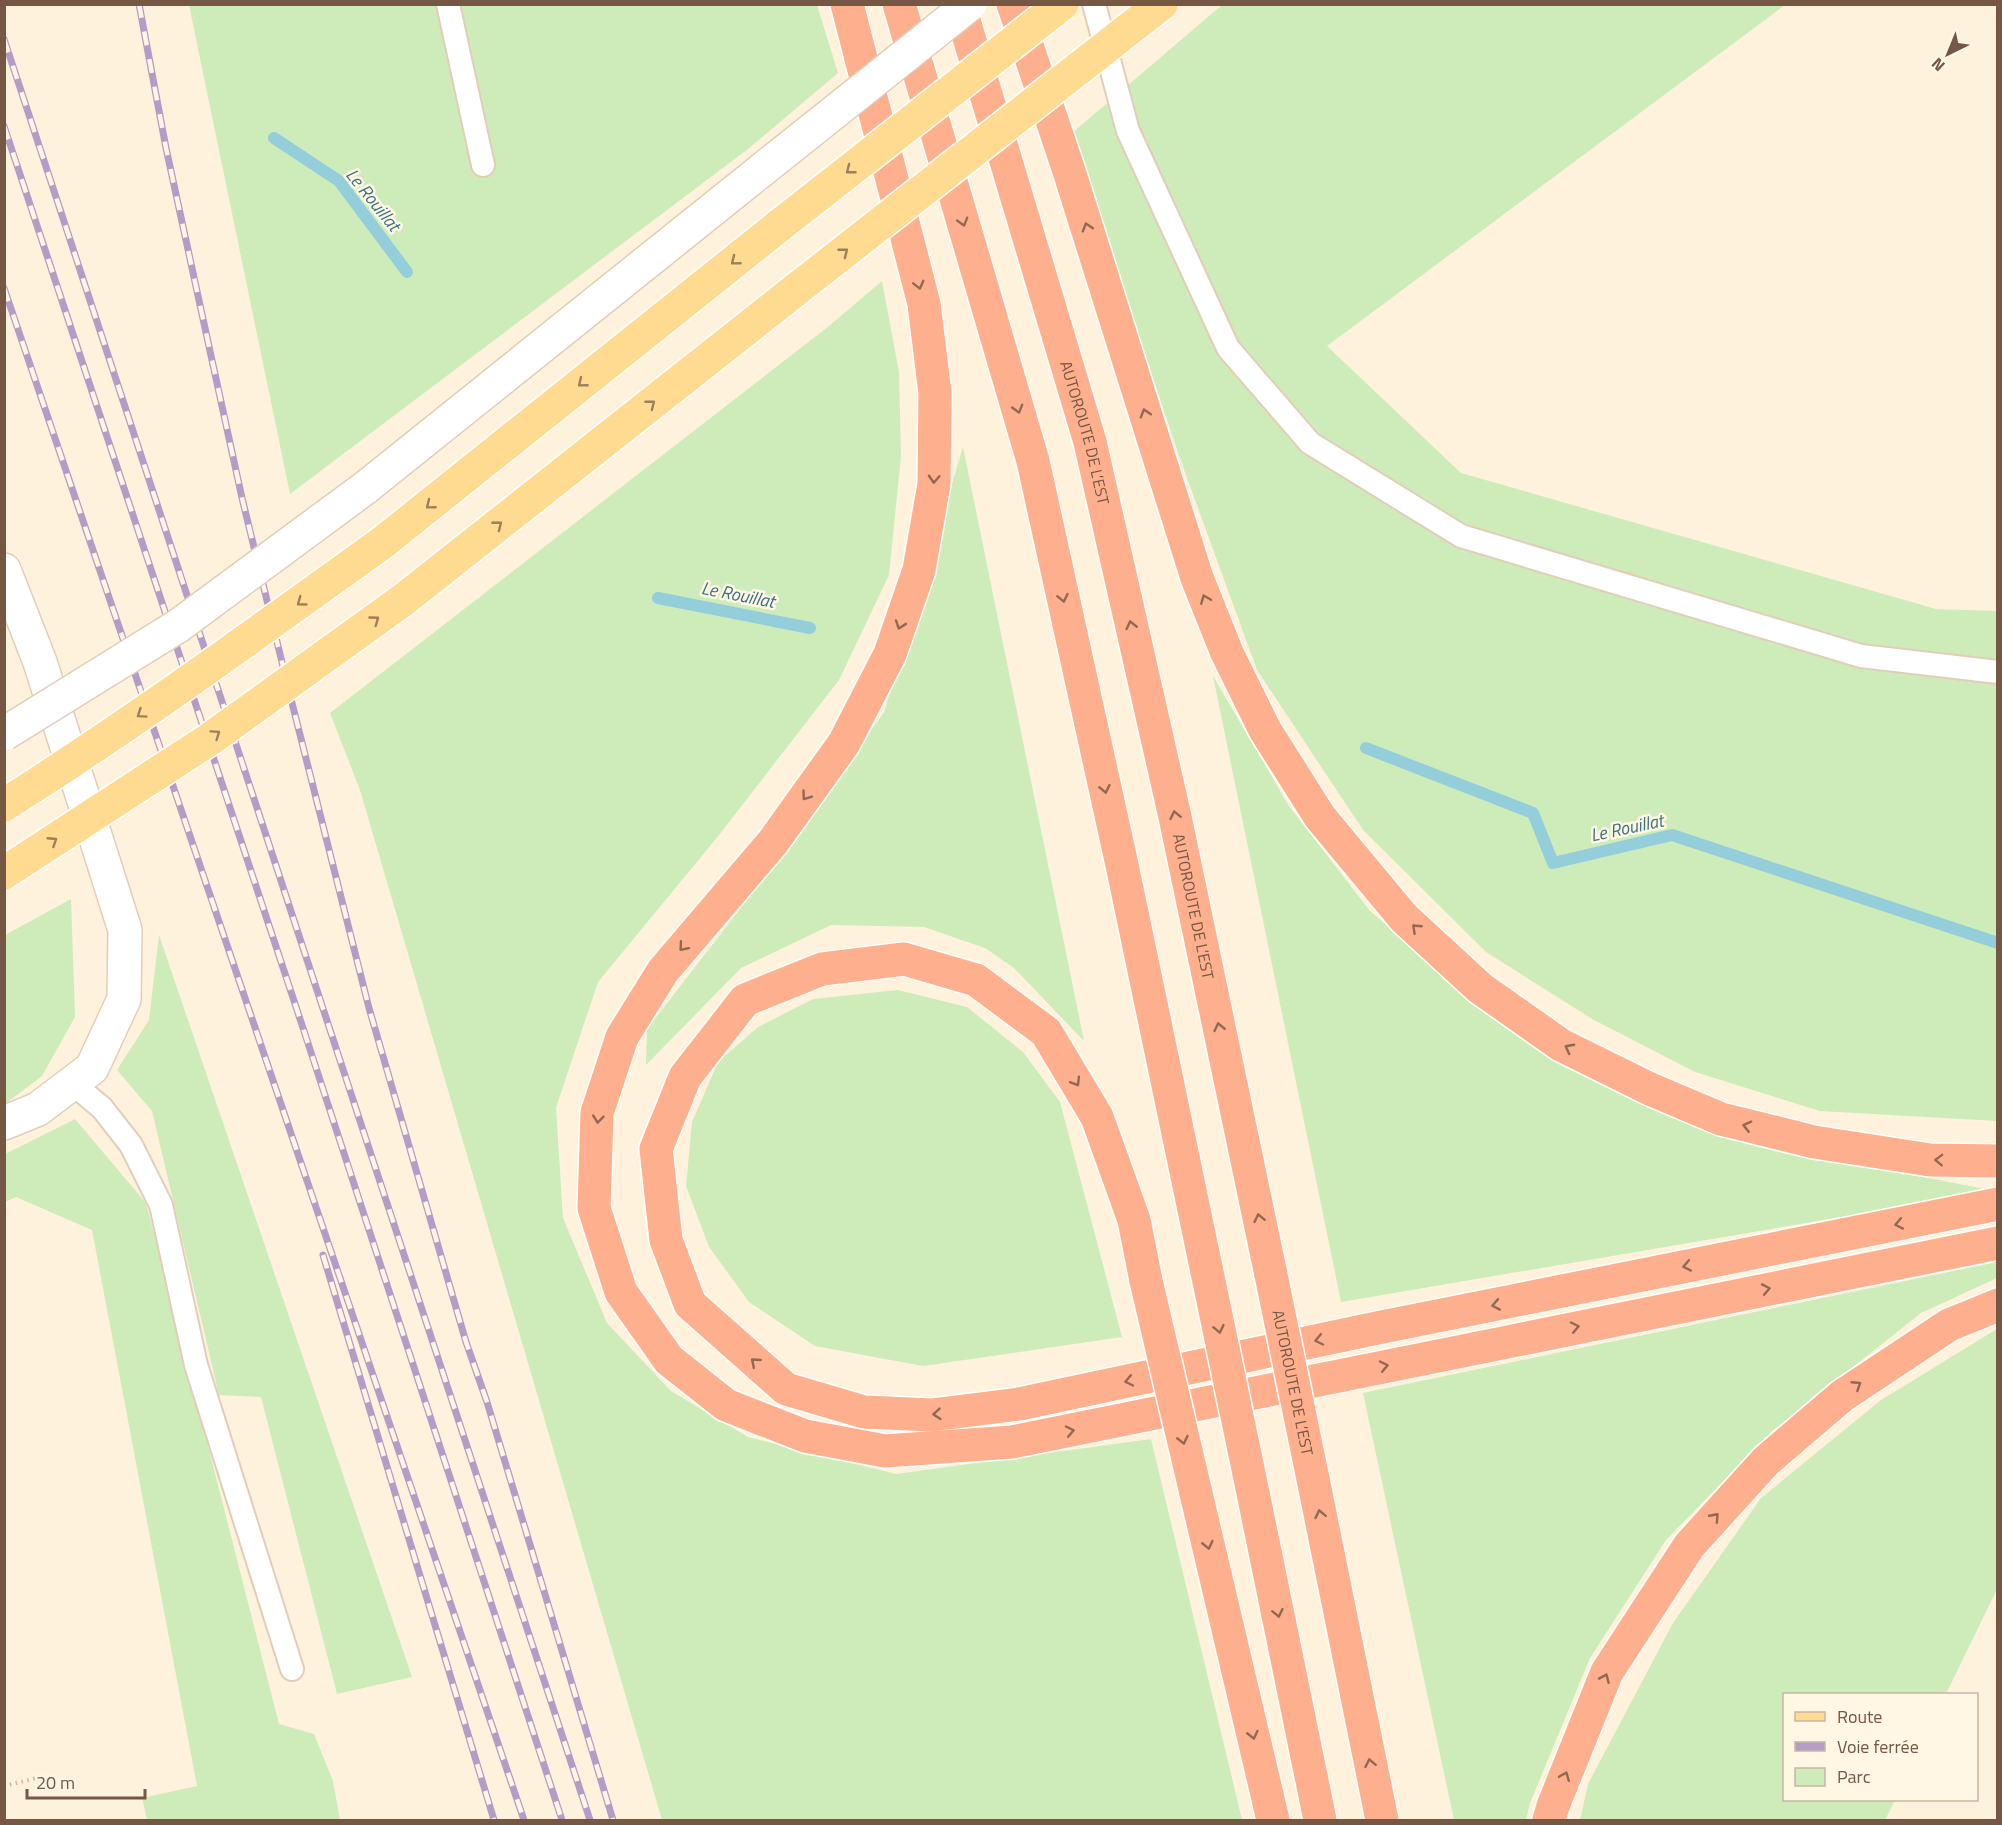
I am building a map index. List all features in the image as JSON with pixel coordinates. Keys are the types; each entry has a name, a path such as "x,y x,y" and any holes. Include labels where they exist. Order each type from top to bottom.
{"highway":[{"path":"847,4 924,304 935,393 934,484 919,570 890,654 844,743 773,842 663,971 622,1037 597,1113 594,1208 621,1292 669,1360 726,1405 805,1437 885,1451 1012,1442 1998,1243"},
{"path":"898,4 1033,461 1122,865 1254,1493 1320,1821"},
{"name":"AUTOROUTE DE L’EST","path":"959,4 1090,442 1175,817 1382,1821"},
{"path":"1013,4 1069,171 1197,578 1227,653 1265,730 1320,817 1404,918 1480,988 1561,1044 1650,1089 1721,1119 1814,1142 1930,1160 1998,1161"},
{"path":"1273,1821 1195,1489 1146,1281 1134,1220 1097,1117 1046,1032 976,980 904,959 822,969 745,1000 685,1077 656,1149 666,1240 690,1304 786,1389 864,1412 932,1415 1019,1404 1388,1326 1998,1204"},
{"path":"1549,1821 1607,1672 1689,1546 1766,1461 1842,1396 1948,1325 1998,1305"}],"main road":[{"path":"4,805 63,768 197,676 382,543 780,225 1062,4"},
{"path":"4,873 210,739 403,600 1161,4"}],"street":[{"path":"4,734 178,626 365,488 970,4"},
{"path":"4,570 40,662 125,930 124,999 92,1068 38,1109 4,1123"}],"lane":[{"path":"448,4 483,165"},
{"path":"1094,4 1128,131 1228,348 1310,443 1461,536 1861,656 1998,672"},
{"path":"72,1083 102,1108 131,1145 161,1205 196,1365 292,1669"}],"path":[{"path":"4,1786 41,1777"}],"green space":[{"path":"189,5 817,5 838,73 748,149 290,494"},
{"path":"1222,5 1785,5 1327,346 1461,473 1936,609 1997,611 1997,1121 1820,1111 1695,1072 1592,1019 1486,952 1363,830 1257,670 1179,456 1072,133"},
{"path":"882,281 899,372 901,456 889,575 839,680 719,835 598,982 556,1108 563,1218 607,1323 671,1391 748,1437 896,1474 1151,1439 1242,1820 662,1820 360,790 330,713 829,326"},
{"path":"963,447 1084,1041 1014,968 985,948 924,927 831,925 741,968 646,1065 647,1029 809,820 884,712"},
{"path":"1213,676 1289,806 1370,911 1483,1009 1816,1156 1995,1191 1341,1302"},
{"path":"71,899 75,1017 42,1076 5,1104 5,935"},
{"path":"159,935 412,1677 337,1694 261,1397 219,1395 152,1111 117,1070 149,1020"},
{"path":"898,990 967,1007 1023,1052 1060,1102 1122,1337 923,1366 815,1346 749,1302 709,1247 686,1186 692,1122 718,1062 758,1027 813,999"},
{"path":"75,1119 146,1203 279,1724 314,1734 333,1781 340,1820 147,1820 142,1798 197,1786 92,1230 16,1197 5,1202 5,1154"},
{"path":"1997,1262 1997,1278 1921,1313 1771,1432 1666,1540 1590,1658 1530,1803 1526,1820 1454,1820 1363,1393"},
{"path":"1997,1329 1997,1589 1946,1693 1783,1693 1783,1801 1894,1801 1885,1820 1580,1820 1588,1784 1673,1623 1761,1498 1881,1400"}],"waterway":[{"name":"Le Rouillat","path":"274,138 339,181 407,272"},
{"name":"Le Rouillat","path":"658,598 810,628"},
{"name":"Le Rouillat","path":"1366,748 1533,813 1553,863 1672,835 1998,943"}],"railway":[{"path":"139,4 166,148 242,498 369,1008 466,1342 487,1402 613,1820"},
{"path":"4,39 590,1820"},
{"path":"4,126 562,1820"},
{"path":"4,288 524,1820"},
{"path":"323,1255 494,1820"}]}
